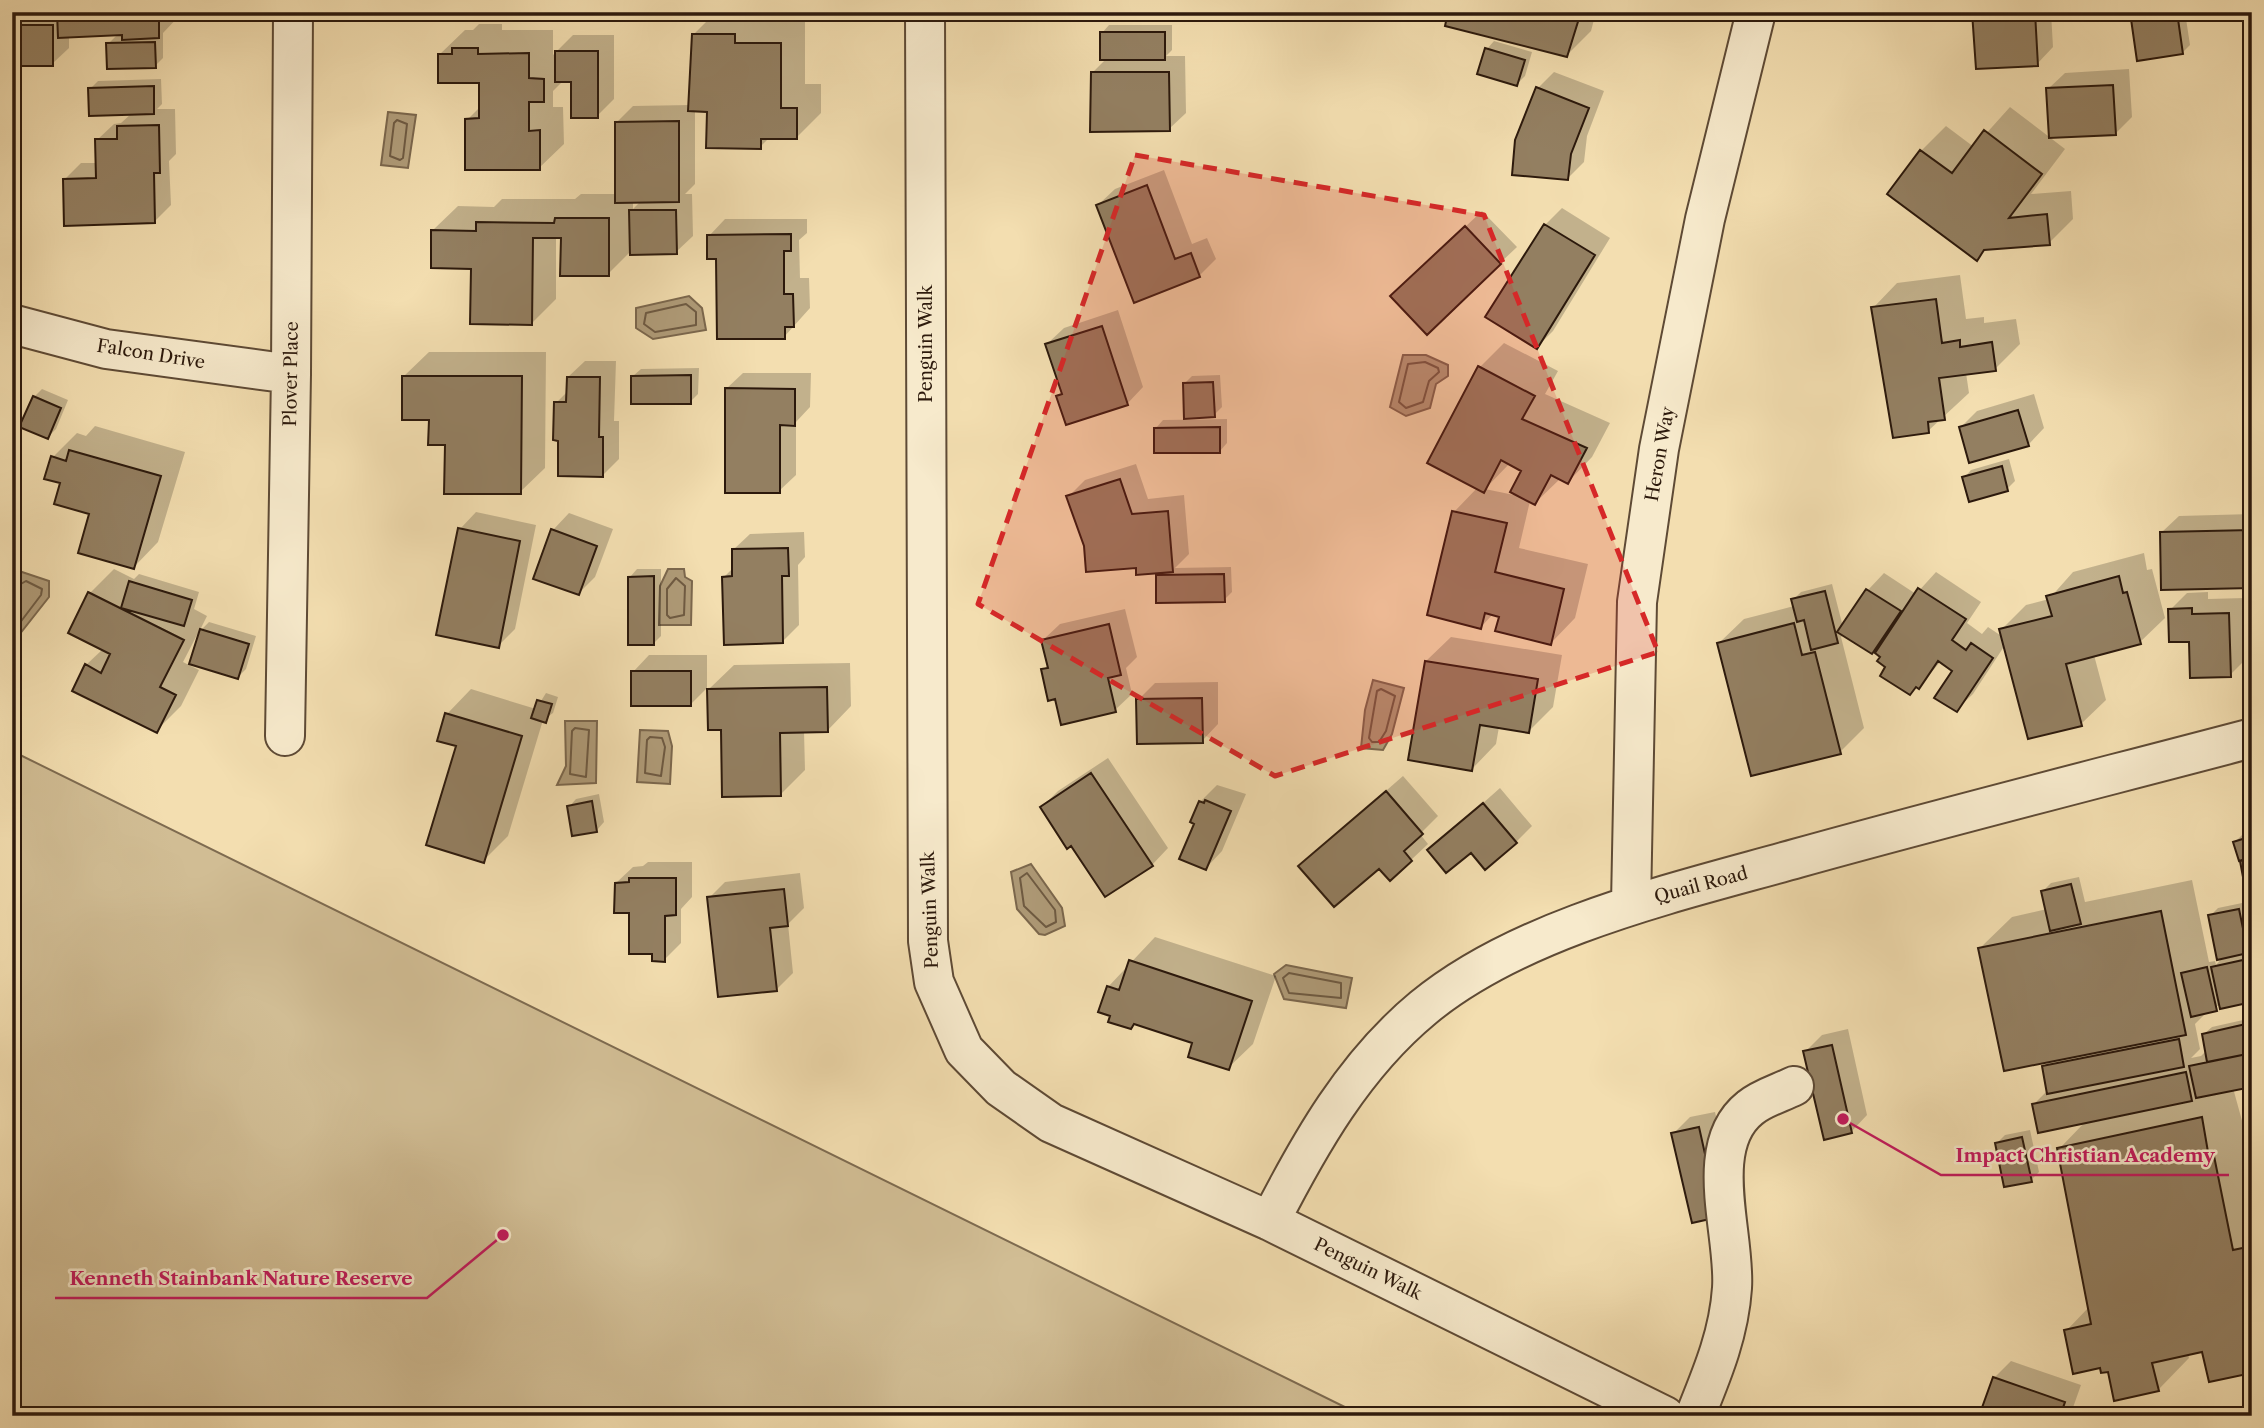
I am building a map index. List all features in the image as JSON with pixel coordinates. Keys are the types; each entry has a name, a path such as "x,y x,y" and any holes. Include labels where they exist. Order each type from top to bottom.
{"street":[{"name":"Plover Place","path":"285,736 293,12"},
{"name":"Penguin Walk","path":"925,12 928,942 934,982 964,1050 1000,1087 1051,1123 1270,1221 1665,1416"},
{"name":"Heron Way","path":"1632,904 1637,602 1659,449 1705,219 1756,12"},
{"name":"Falcon Drive","path":"12,324 107,349 291,373"},
{"name":"Quail Road","path":"1270,1221 1305,1153 1358,1074 1423,1008 1501,957 1632,904 2252,738"},
{"path":"1695,1416 1721,1350 1733,1285 1724,1195 1726,1155 1731,1136 1734,1127 1751,1108 1794,1086"}],"highlighted area":[{"path":"1135,155 1484,215 1658,652 1275,776 978,604"}],"shaded area":[{"path":"12,751 1363,1416 12,1416"}],"water":[{"path":"388,112 416,115 408,168 381,165"},
{"path":"689,296 702,308 706,330 653,339 636,328 636,308"},
{"path":"1403,355 1426,355 1448,365 1448,376 1436,384 1430,408 1406,416 1390,407"},
{"path":"668,569 684,569 685,577 692,581 691,625 659,625 660,586"},
{"path":"22,572 49,581 49,597 19,635 12,631 12,586"},
{"path":"1373,680 1404,688 1392,734 1383,750 1361,748 1365,710"},
{"path":"565,721 597,721 596,783 557,785 566,766"},
{"path":"640,730 668,731 672,746 670,784 637,782"},
{"path":"1031,864 1062,908 1065,926 1045,935 1039,934 1017,909 1011,872"},
{"path":"1286,965 1352,978 1346,1008 1284,999 1274,974"}],"building":[{"path":"57,12 159,12 159,38 122,40 122,35 58,38"},
{"path":"1448,12 1581,12 1567,57 1445,26"},
{"path":"1972,12 2035,12 2038,66 1976,69"},
{"path":"2130,12 2177,12 2183,54 2137,61"},
{"path":"12,25 53,25 53,66 12,66"},
{"path":"1100,32 1165,32 1165,60 1100,60"},
{"path":"692,34 735,34 735,43 781,43 781,108 797,108 797,139 761,139 761,149 706,148 707,112 688,111"},
{"path":"155,42 156,68 107,69 106,43"},
{"path":"452,48 478,48 478,54 529,53 529,78 544,79 544,102 529,102 529,131 540,130 540,170 465,170 465,119 479,118 479,83 438,83 438,54 452,54"},
{"path":"1485,48 1525,60 1517,86 1477,74"},
{"path":"555,51 598,51 598,118 571,118 571,82 555,82"},
{"path":"1091,72 1169,72 1170,131 1090,132"},
{"path":"2113,85 2116,135 2049,138 2046,88"},
{"path":"154,86 154,114 89,116 88,88"},
{"path":"1536,87 1589,108 1571,154 1568,180 1512,175 1515,140"},
{"path":"679,121 679,202 615,203 615,122"},
{"path":"159,125 160,173 154,173 155,223 64,226 63,179 96,178 95,139 117,139 117,126"},
{"path":"1984,130 2042,174 2009,218 2047,214 2050,245 1984,250 1977,261 1887,194 1920,150 1952,173"},
{"path":"1147,185 1175,259 1191,253 1200,277 1134,303 1096,205"},
{"path":"629,210 676,210 677,254 630,255"},
{"path":"555,218 609,218 609,276 560,276 561,238 533,238 532,325 470,324 471,269 431,268 431,230 476,231 476,222 554,223"},
{"path":"1544,224 1595,255 1537,349 1485,317"},
{"path":"1465,226 1501,264 1427,335 1390,296"},
{"path":"791,234 791,251 784,251 784,294 793,294 794,327 785,327 785,339 717,339 716,259 707,259 707,235"},
{"path":"1936,299 1942,343 1960,340 1960,347 1992,342 1996,371 1939,378 1945,420 1928,422 1929,433 1893,438 1871,307"},
{"path":"1102,326 1128,405 1066,425 1056,396 1062,394 1045,344"},
{"path":"1478,366 1535,396 1522,419 1587,448 1568,484 1551,475 1535,505 1510,492 1521,471 1501,460 1484,493 1427,463"},
{"path":"691,375 691,404 631,404 631,376"},
{"path":"402,376 522,376 521,494 444,494 445,445 428,445 429,420 402,420"},
{"path":"567,377 600,377 599,437 603,437 603,477 558,476 558,441 553,440 554,402 566,402"},
{"path":"1213,382 1215,417 1184,419 1183,383"},
{"path":"725,388 795,389 795,426 780,425 780,493 725,493"},
{"path":"33,396 61,408 48,439 19,427"},
{"path":"2018,410 2029,446 1969,463 1959,427"},
{"path":"1220,427 1220,453 1154,453 1154,428"},
{"path":"69,450 161,476 134,569 78,553 89,514 54,504 60,483 44,479 51,456 66,461"},
{"path":"2002,466 2008,491 1969,502 1962,477"},
{"path":"1120,479 1132,514 1168,511 1173,572 1136,575 1136,568 1086,572 1084,546 1066,496"},
{"path":"1452,511 1507,523 1495,572 1564,589 1551,645 1495,631 1499,617 1485,613 1481,629 1427,615"},
{"path":"458,528 520,541 499,648 436,635"},
{"path":"551,529 597,546 579,595 533,579"},
{"path":"2252,530 2252,588 2161,590 2160,532"},
{"path":"788,548 789,576 782,576 783,643 724,645 722,577 732,576 732,549"},
{"path":"1224,574 1225,602 1156,603 1156,575"},
{"path":"654,576 654,645 628,645 628,577"},
{"path":"2119,576 2123,593 2127,592 2141,644 2066,664 2082,726 2028,739 1999,629 2052,616 2046,596"},
{"path":"129,581 192,600 184,626 121,608"},
{"path":"1918,588 1966,619 1952,640 1966,650 1971,643 1993,658 1957,712 1934,698 1952,671 1938,661 1919,689 1916,687 1910,695 1880,676 1885,667 1877,661 1880,657 1875,653"},
{"path":"1866,589 1901,611 1872,654 1837,632"},
{"path":"1825,591 1838,643 1811,650 1804,620 1797,622 1791,599"},
{"path":"88,592 184,640 160,687 176,695 157,733 72,691 85,664 101,673 110,654 68,633"},
{"path":"2192,608 2192,614 2229,613 2231,677 2190,678 2189,642 2169,642 2168,609"},
{"path":"1794,623 1802,655 1815,652 1841,754 1751,776 1717,643"},
{"path":"1109,624 1121,675 1108,678 1116,712 1061,725 1055,699 1048,701 1041,669 1048,668 1041,640"},
{"path":"200,629 249,644 238,679 189,664"},
{"path":"1425,661 1538,679 1529,733 1480,725 1472,771 1408,760"},
{"path":"631,671 691,671 691,706 631,706"},
{"path":"827,687 828,732 780,733 781,796 722,797 721,730 708,730 707,689"},
{"path":"1202,698 1203,743 1137,744 1136,699"},
{"path":"537,700 552,704 546,723 531,718"},
{"path":"445,713 522,736 484,863 426,845 456,746 437,741"},
{"path":"1091,773 1153,866 1105,897 1071,846 1067,849 1040,807"},
{"path":"1386,791 1423,834 1404,851 1412,861 1390,881 1379,869 1334,907 1298,866"},
{"path":"1205,800 1231,811 1206,870 1179,859 1194,824 1190,822 1199,801 1204,803"},
{"path":"592,801 597,832 572,836 567,806"},
{"path":"1483,803 1517,843 1485,870 1471,853 1446,873 1427,850"},
{"path":"2252,836 2252,857 2239,861 2233,842"},
{"path":"2252,859 2252,875 2243,877 2240,861"},
{"path":"629,878 676,878 676,915 665,916 665,962 652,961 652,954 629,954 629,913 614,913 615,883 629,882"},
{"path":"2071,884 2081,924 2050,931 2041,891"},
{"path":"784,889 788,926 770,928 777,991 718,997 707,897"},
{"path":"2239,909 2248,953 2217,960 2208,915"},
{"path":"2161,911 2186,1035 2004,1071 1978,948"},
{"path":"1129,960 1252,1001 1229,1070 1188,1057 1192,1043 1134,1024 1131,1029 1108,1022 1110,1016 1098,1012 1107,986 1119,990"},
{"path":"2243,960 2252,1002 2220,1009 2211,967"},
{"path":"2207,967 2217,1011 2191,1017 2181,973"},
{"path":"2246,1024 2252,1053 2207,1062 2202,1034"},
{"path":"2179,1039 2184,1067 2047,1094 2042,1066"},
{"path":"1832,1045 1852,1133 1824,1140 1803,1051"},
{"path":"2252,1053 2252,1087 2196,1098 2189,1066"},
{"path":"2186,1072 2192,1101 2038,1133 2032,1104"},
{"path":"2202,1117 2208,1152 2213,1151 2233,1250 2252,1246 2252,1342 2247,1342 2252,1373 2209,1382 2202,1352 2152,1363 2159,1391 2114,1401 2108,1372 2101,1373 2100,1368 2073,1374 2064,1330 2091,1324 2057,1148"},
{"path":"1699,1127 1719,1217 1692,1223 1671,1133"},
{"path":"2022,1137 2032,1182 2004,1187 1995,1143"},
{"path":"1993,1377 2065,1402 2060,1416 1979,1416"}],"place":[{"name":"Impact Christian Academy","path":"1843,1119"},
{"name":"Kenneth Stainbank Nature Reserve","path":"503,1235"}]}
